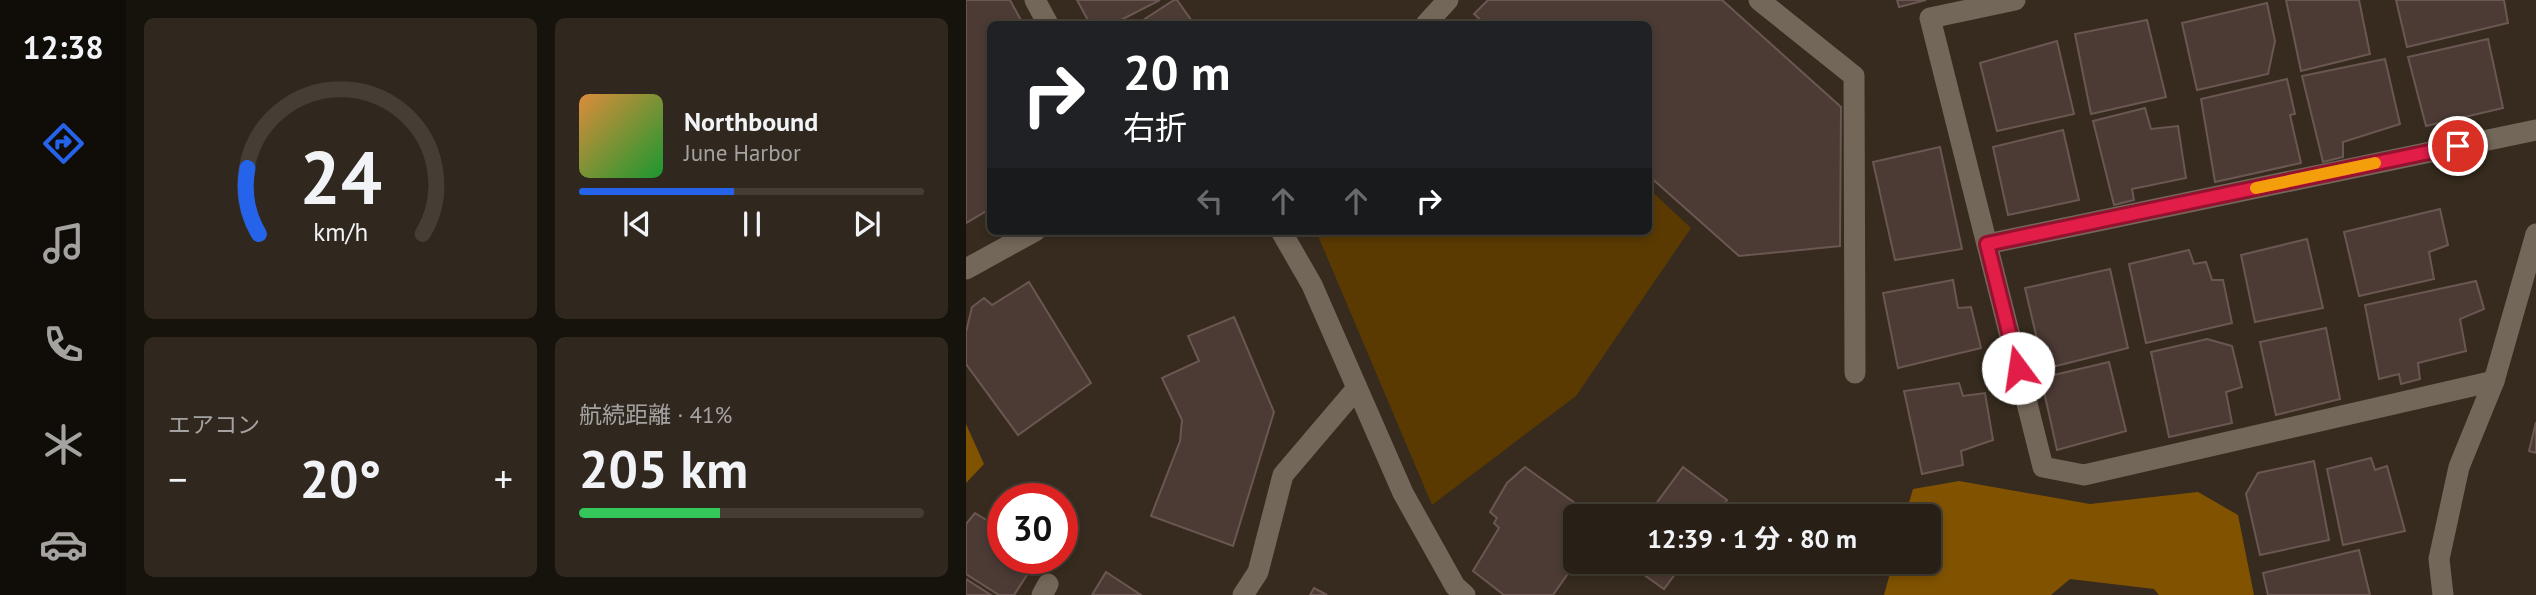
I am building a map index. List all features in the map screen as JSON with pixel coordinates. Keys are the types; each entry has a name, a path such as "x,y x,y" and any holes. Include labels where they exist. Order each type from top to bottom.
{"street":[{"path":"1035,0 1046,21"},
{"path":"1429,21 1448,0"},
{"path":"1759,0 1854,76 1855,373"},
{"path":"2015,0 1930,18 2043,467 2084,475 2494,382"},
{"path":"1987,244 2536,130"},
{"path":"2443,595 2439,559 2459,467 2494,382 2536,234"},
{"path":"966,268 1028,235"},
{"path":"1283,235 1312,285 1403,492 1455,586 1465,595"},
{"path":"1243,595 1258,572 1283,475 1357,388"}],"shaded area":[{"path":"1652,192 1691,228 1576,396 1432,505 1318,235 1652,235"},
{"path":"966,424 984,464 966,483"},
{"path":"1959,481 2090,504 2198,492 2238,515 2254,595 2159,595 2154,589 2070,579 2051,595 1884,595 1890,574 1941,574 1941,504 1909,504 1913,489"}],"building":[{"path":"966,0 1010,0 1021,21 987,21 987,211 966,223"},
{"path":"1077,0 1160,0 1119,21 1088,21"},
{"path":"1177,0 1192,21 1142,21"},
{"path":"1488,0 1722,0 1841,107 1840,246 1739,256 1652,179 1652,21 1482,21 1474,14"},
{"path":"1897,0 1926,0 1899,7"},
{"path":"2286,0 2359,0 2370,54 2301,71"},
{"path":"2396,0 2504,0 2508,23 2407,47"},
{"path":"2267,3 2275,41 2268,74 2197,90 2182,23"},
{"path":"2147,20 2166,97 2091,114 2075,34"},
{"path":"2488,39 2503,108 2426,126 2408,57"},
{"path":"2057,41 2074,114 1997,131 1980,63"},
{"path":"2385,59 2400,124 2343,142 2343,157 2323,162 2302,76"},
{"path":"2287,79 2295,114 2290,115 2301,163 2215,182 2201,99"},
{"path":"2145,108 2151,129 2178,126 2186,178 2132,189 2134,200 2114,205 2093,121"},
{"path":"2063,130 2079,200 2008,215 1993,147"},
{"path":"1940,147 1962,249 1895,260 1873,162"},
{"path":"2440,209 2448,245 2429,252 2434,279 2359,296 2344,232"},
{"path":"2307,239 2323,308 2255,322 2241,255"},
{"path":"2189,250 2194,264 2206,262 2212,280 2223,280 2232,323 2146,343 2129,264"},
{"path":"2110,269 2128,348 2044,369 2025,288"},
{"path":"1953,280 1958,308 1971,307 1981,348 1898,368 1883,293"},
{"path":"2476,281 2484,309 2460,319 2466,351 2418,363 2420,379 2401,384 2399,374 2379,379 2365,305"},
{"path":"1029,282 1091,383 1018,435 966,364 966,332 972,307 984,298 992,305"},
{"path":"1234,317 1274,412 1233,546 1151,516 1180,441 1182,420 1162,378 1199,361 1188,336"},
{"path":"2326,328 2340,399 2276,415 2260,342"},
{"path":"2207,339 2232,346 2242,387 2226,392 2232,423 2169,437 2151,352"},
{"path":"2109,362 2126,431 2057,450 2041,378"},
{"path":"1959,383 1963,396 1985,393 1993,440 1961,451 1963,465 1922,474 1904,391"},
{"path":"2536,422 2536,453 2529,451"},
{"path":"2371,458 2375,470 2387,466 2405,531 2343,545 2327,469"},
{"path":"2314,461 2329,540 2260,555 2246,494 2258,473"},
{"path":"1525,467 1576,504 1563,504 1563,574 1568,574 1553,595 1504,595 1473,571 1499,528 1494,523 1497,518 1490,512 1507,483"},
{"path":"1683,467 1727,500 1724,504 1656,504"},
{"path":"975,513 987,520 987,574 1028,574 1014,595 999,595 966,574 966,524"},
{"path":"2359,550 2370,595 2268,595 2263,573"},
{"path":"1106,572 1141,595 1092,595"},
{"path":"1643,574 1675,574 1664,589"},
{"path":"966,579 991,595 966,595"},
{"path":"1314,588 1327,595 1310,595"}],"slow traffic":[{"path":"2256,188 2375,163"}],"route":[{"path":"2018,368 1987,244 2458,146"}]}
